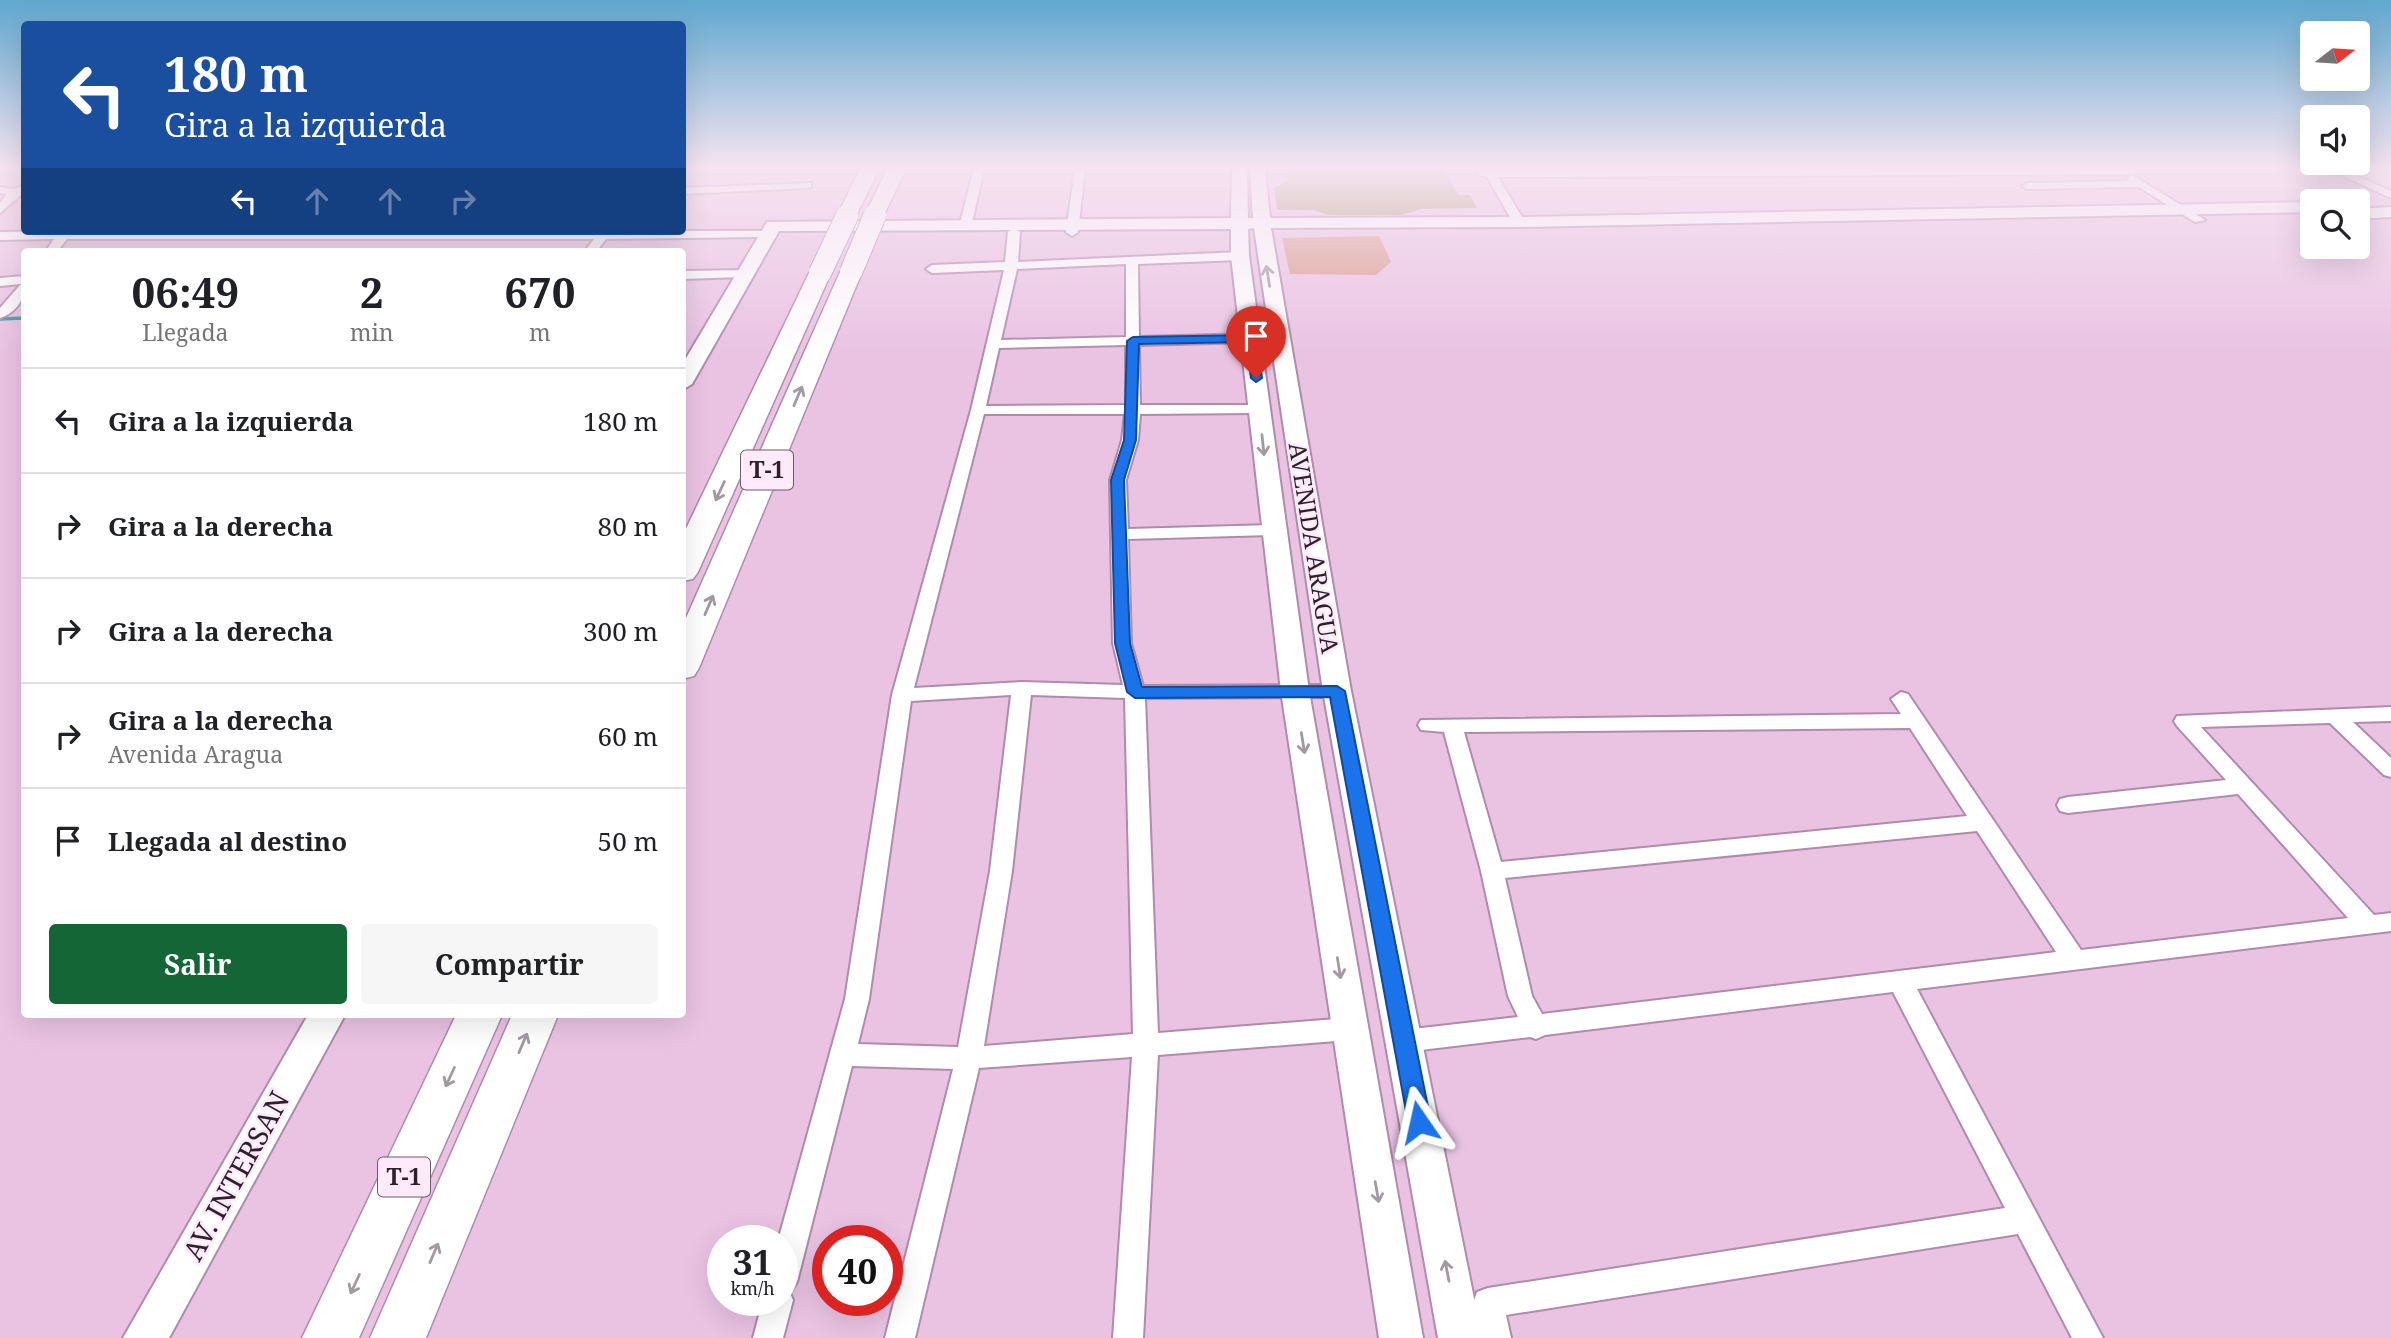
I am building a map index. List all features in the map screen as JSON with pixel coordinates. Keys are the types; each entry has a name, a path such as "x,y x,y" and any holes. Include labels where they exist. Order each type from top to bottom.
{"highway":[{"name":"T-1","path":"686,563 840,231"},
{"name":"T-1","path":"686,659 868,231"},
{"name":"T-1","path":"330,1338 478,1018"},
{"name":"T-1","path":"398,1338 534,1018"}],"street":[{"path":"686,377 771,231"},
{"path":"878,231 1025,231"},
{"path":"1180,231 1317,231"},
{"path":"932,269 1132,261 1248,233 1286,231"},
{"path":"797,1225 857,999 902,695 978,411 1011,267 1014,232"},
{"name":"AVENIDA ARAGUA","path":"1248,233 1251,338 1295,691 1401,1338"},
{"name":"AVENIDA ARAGUA","path":"1248,233 1460,1338"},
{"path":"0,236 64,235"},
{"path":"54,248 64,235"},
{"path":"1128,1338 1146,1045 1135,692 1122,643 1118,480 1130,440 1133,409 1132,261"},
{"path":"686,275 745,273"},
{"path":"0,282 21,280"},
{"path":"0,314 15,302 21,292"},
{"path":"993,344 1251,338"},
{"path":"978,411 1259,409"},
{"path":"1121,534 1273,530"},
{"path":"902,695 1022,688 1135,692 1337,691"},
{"path":"900,1338 969,1058 1001,871 1022,688"},
{"path":"1901,699 2073,958"},
{"path":"2380,923 2243,786 2184,721 2391,714"},
{"path":"2334,715 2391,770"},
{"path":"1428,725 1916,721"},
{"path":"1452,725 1492,871 1520,996 1536,1028"},
{"path":"2068,805 2243,786"},
{"path":"1492,871 1983,822"},
{"path":"1404,1041 1536,1028 2073,958 2380,923"},
{"path":"1899,982 2088,1338"},
{"name":"AV. INTERSAN","path":"145,1338 325,1018"},
{"path":"841,1055 969,1058 1349,1029"},
{"path":"1496,1338 1488,1303 2025,1219"},
{"path":"768,1338 774,1316"}],"shaded area":[{"path":"1379,236 1391,262 1376,275 1290,274 1282,238"}],"waterway":[{"path":"0,319 21,318"}],"route":[{"path":"1256,378 1251,338 1133,341 1130,440 1118,480 1122,643 1135,692 1337,691 1419,1122"}]}
